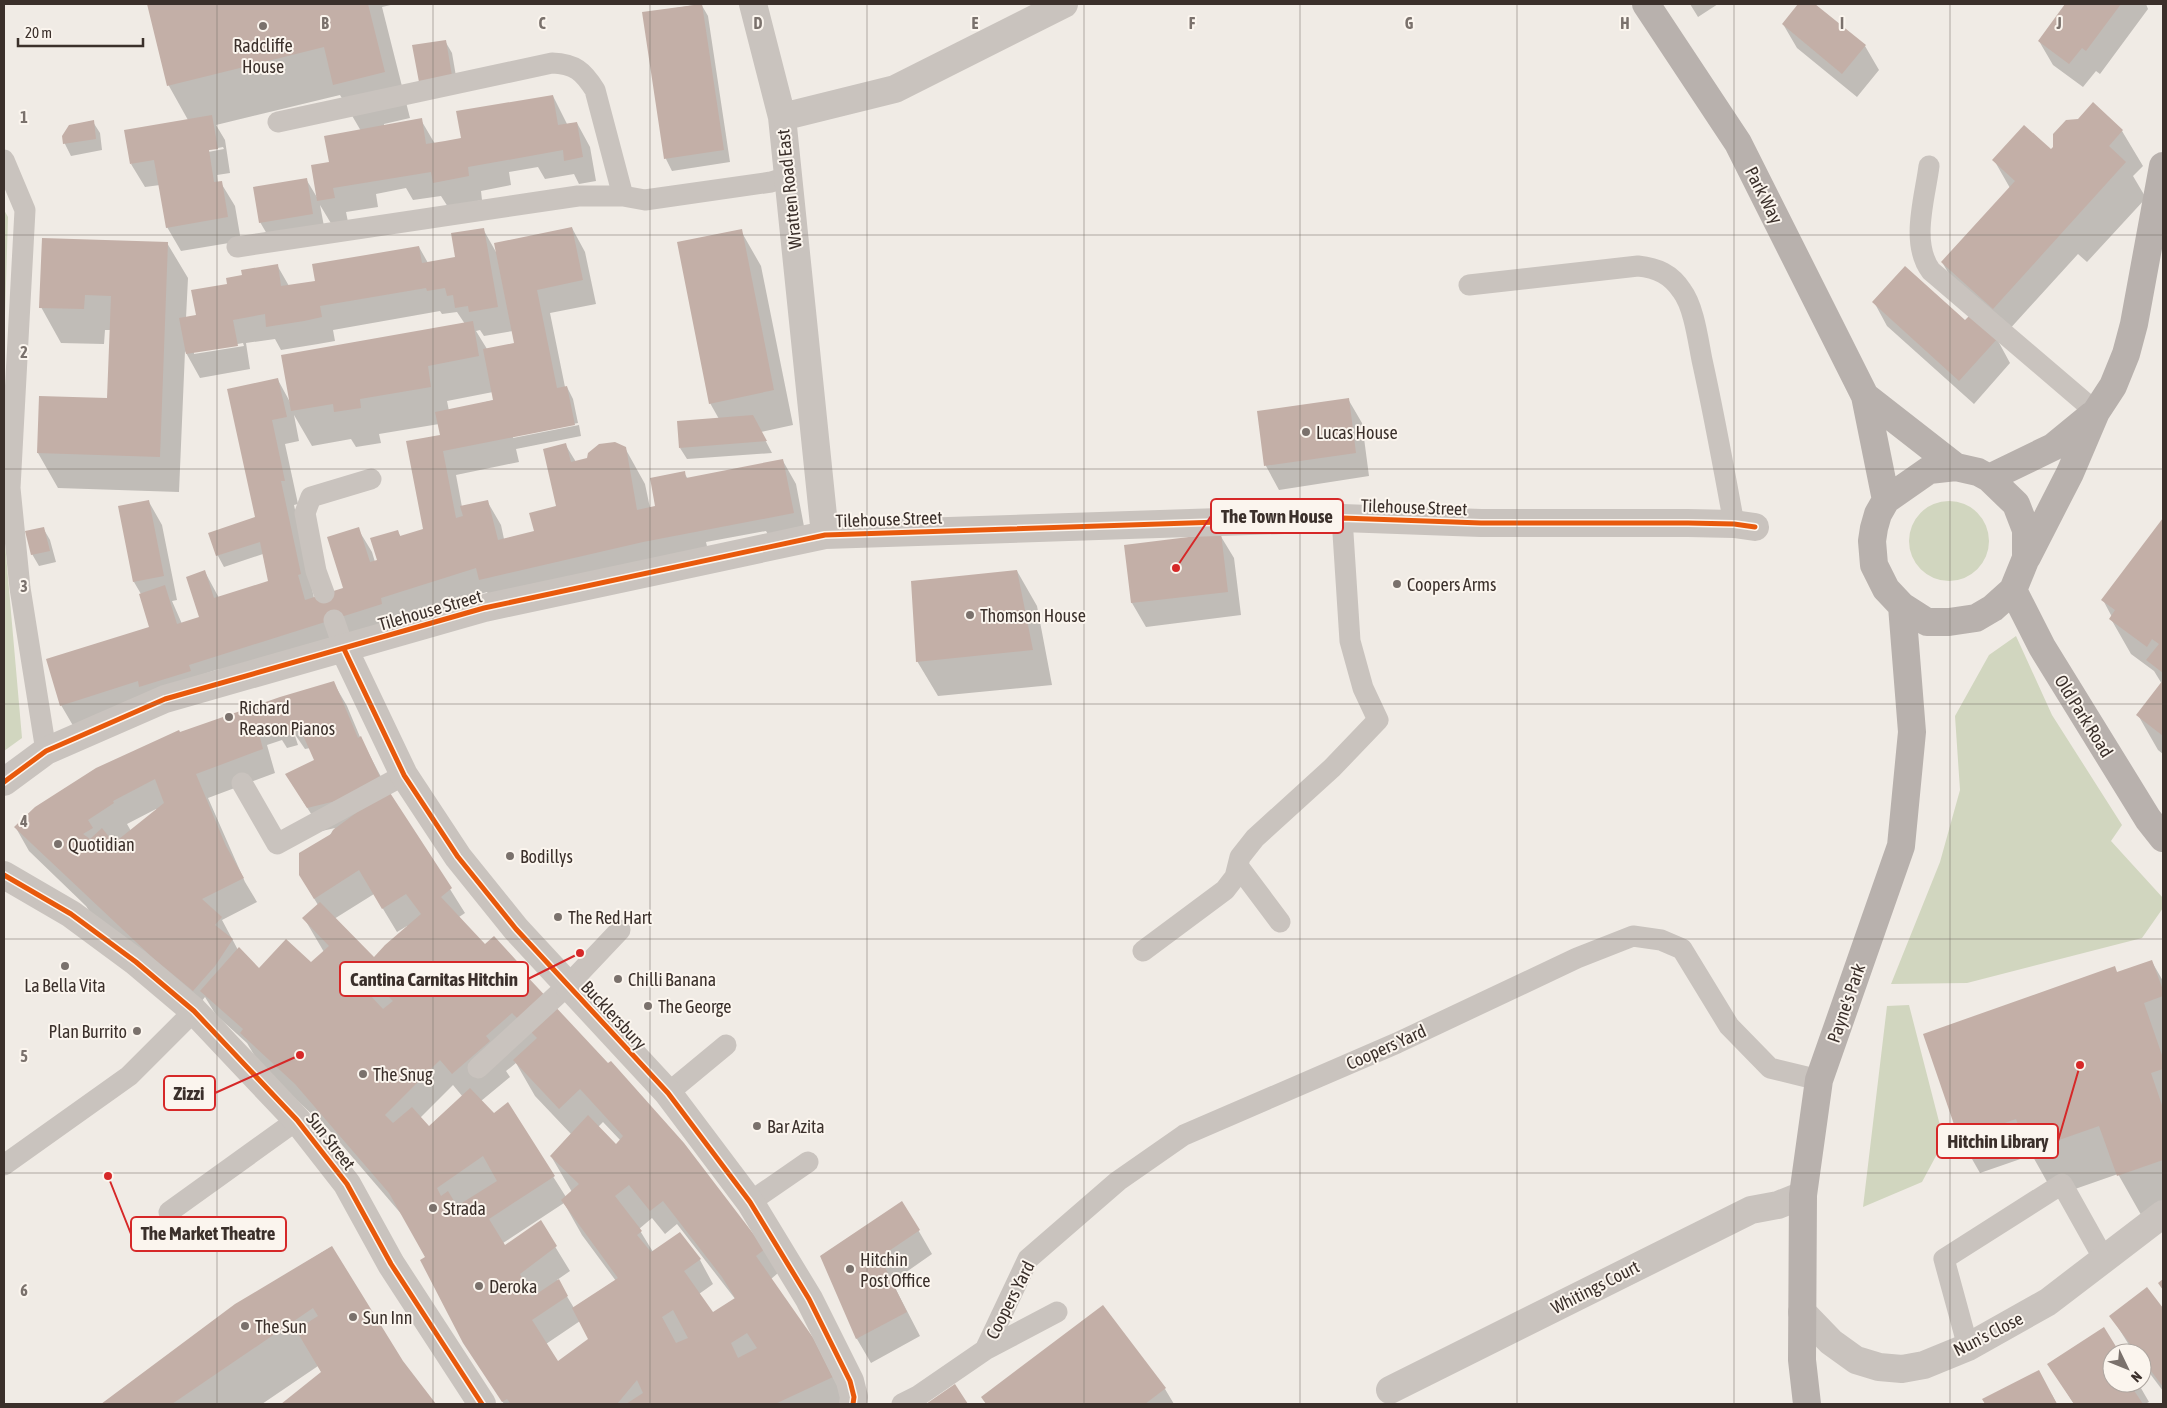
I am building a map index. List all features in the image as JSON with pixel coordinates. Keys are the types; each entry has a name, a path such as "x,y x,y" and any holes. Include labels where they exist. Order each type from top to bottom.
{"main road":[{"name":"Park Way","path":"1646,4 1738,143 1865,396 1886,500"},
{"path":"2026,558 2026,530 2016,504 1989,478 1978,472 1956,467 1929,470 1886,500 1878,514 1874,528 1872,542 1874,565 1886,589 1902,606 1926,622 1949,622 1976,618 1994,608 2013,590 2026,558 2070,473 2096,412 2113,386 2126,354 2134,324 2163,166"},
{"name":"Park Way","path":"1865,396 1956,467"},
{"path":"1989,478 2053,447 2096,412"},
{"name":"Old Park Road","path":"2013,590 2042,647 2148,819 2163,838"},
{"name":"Payne's Park","path":"1806,1404 1802,1360 1803,1195 1819,1080 1901,846 1912,732 1902,606"}],"street":[{"path":"753,4 782,117"},
{"name":"Wratten Road East","path":"825,534 782,117 895,89 1064,4"},
{"name":"Tilehouse Street","path":"4,782 46,752 165,699 484,608 825,534 1342,518 1745,526"},
{"name":"Bucklersbury","path":"344,649 404,775 458,857 516,929 668,1093 750,1202 809,1299 850,1381 854,1397 853,1404"},
{"name":"Sun Street","path":"4,875 71,914 136,962 194,1011 297,1120 347,1184 391,1264 482,1404"},
{"name":"Whitings Court","path":"1390,1390 1751,1210 1778,1205 1803,1195"},
{"name":"Nun's Close","path":"1802,1312 1831,1342 1856,1360 1879,1367 1902,1368 1924,1365 1968,1347 2048,1302 2163,1214"}],"lane":[{"path":"278,122 552,63 567,64 586,75 595,90 623,196"},
{"path":"4,160 24,210 7,488 20,588 46,752"},
{"path":"1929,166 1919,235 1923,261 1931,271 2096,412"},
{"path":"237,247 578,196 623,196 645,200 771,182 787,177"},
{"path":"1469,285 1638,266 1652,267 1665,273 1676,282 1684,293 1694,325 1717,430 1745,526"},
{"path":"324,594 316,571 305,513 312,497 371,479"},
{"path":"1143,952 1225,890 1235,877 1240,857 1254,838 1332,768 1378,720 1363,688 1350,641 1342,518"},
{"path":"334,620 344,649"},
{"path":"242,783 277,844 404,775"},
{"path":"1238,866 1280,922"},
{"path":"478,1068 568,985 620,930"},
{"name":"Coopers Yard","path":"985,1350 1028,1259 1118,1181 1184,1135 1397,1043 1577,958 1633,936 1660,940 1682,949 1729,1026 1770,1068 1819,1080"},
{"path":"4,1165 129,1076 194,1011"},
{"path":"668,1093 726,1045"},
{"path":"169,1212 297,1120"},
{"path":"750,1202 808,1162"},
{"path":"1968,1347 1944,1259 2062,1184 2104,1259"},
{"path":"902,1404 918,1396 985,1350 1057,1312"}],"green space":[{"path":"4,210 8,217 4,349"},
{"path":"1949,501 1964,504 1977,513 1986,526 1989,541 1986,556 1977,569 1964,578 1949,581 1934,578 1921,569 1912,556 1909,541 1912,526 1921,513 1934,504"},
{"path":"4,532 22,738 4,751"},
{"path":"2016,636 2052,715 2122,825 2111,841 2163,898 2163,908 2142,938 1967,983 1891,984 1940,862 1960,790 1955,716 1989,655"},
{"path":"1909,1005 1944,1141 1922,1182 1863,1207 1887,1006"}],"building":[{"name":"Radcliffe House","path":"147,4 368,4 385,72 333,85 324,47 167,86"},
{"path":"702,4 724,150 664,159 642,12"},
{"path":"1798,4 1815,4 1866,45 1842,74 1782,24"},
{"path":"2065,4 2121,4 2086,51 2082,48 2069,64 2038,41"},
{"path":"446,40 452,76 419,82 412,45"},
{"path":"553,95 558,125 577,122 583,157 564,161 563,150 468,167 469,176 433,183 431,172 333,188 335,198 317,201 311,165 329,162 324,136 422,118 426,144 445,141 461,138 456,111"},
{"path":"2093,102 2123,130 2109,146 2126,162 1993,309 1941,262 2015,181 1992,160 2024,125 2051,149 2053,147 2053,134 2066,120 2078,119"},
{"path":"212,115 218,149 209,150 214,182 222,181 228,217 166,228 154,160 130,164 124,130"},
{"path":"94,120 96,139 63,144 62,136 69,125"},
{"path":"307,178 313,214 259,223 253,187"},
{"path":"572,227 583,280 537,290 557,388 567,386 575,425 443,451 456,518 463,516 460,506 488,500 498,540 534,531 529,513 556,506 543,449 566,443 571,462 587,458 588,453 599,444 615,442 626,447 637,510 655,506 650,478 685,471 686,478 783,459 794,513 643,542 479,580 476,568 381,598 382,604 189,665 191,671 139,687 138,681 60,706 46,659 149,627 139,594 165,585 177,624 199,617 186,577 205,570 214,598 268,581 260,542 216,556 208,533 255,517 227,389 278,378 287,417 272,420 285,481 281,481 301,574 298,575 305,600 343,588 327,537 359,527 370,562 377,560 370,538 398,530 400,536 423,529 406,441 440,435 435,412 493,400 483,349 514,343 494,243"},
{"path":"484,228 498,307 469,312 468,306 455,308 453,295 447,296 445,288 427,291 426,288 320,306 322,317 304,321 266,327 265,314 233,320 238,346 186,354 179,318 196,315 191,290 227,284 226,278 242,275 241,270 278,264 281,286 315,281 312,264 419,246 422,263 455,257 451,233"},
{"path":"742,229 774,390 709,404 677,242"},
{"path":"42,238 168,242 160,457 37,453 39,396 107,398 111,296 85,295 84,309 39,308"},
{"path":"1905,266 1965,320 1971,314 1998,338 1959,381 1872,302"},
{"path":"473,321 479,356 428,366 431,387 360,399 361,408 334,412 333,404 291,411 281,355"},
{"name":"Lucas House","path":"1349,398 1356,453 1264,466 1257,411"},
{"path":"753,415 767,441 679,448 677,421"},
{"path":"149,500 164,576 133,582 118,506"},
{"path":"2163,518 2163,673 2146,660 2159,644 2152,639 2147,647 2109,619 2115,610 2101,600"},
{"path":"44,527 50,551 31,555 25,531"},
{"path":"1221,533 1228,592 1131,603 1124,545"},
{"name":"Thomson House","path":"1017,570 1033,650 916,662 911,581"},
{"path":"2163,680 2163,736 2136,715"},
{"path":"334,681 358,738 361,736 381,779 452,888 441,897 485,944 494,936 525,970 523,972 608,1063 611,1061 684,1143 765,1249 756,1256 814,1339 833,1377 775,1404 626,1404 643,1393 637,1380 617,1404 511,1404 507,1399 502,1402 463,1343 420,1260 425,1257 389,1193 295,1084 240,1033 243,1029 200,991 239,947 259,968 286,939 311,962 329,946 302,918 320,902 374,957 421,914 406,894 382,909 359,870 314,899 299,875 299,853 331,834 333,830 356,813 348,798 307,808 285,774 314,760 298,724 290,726 292,733 279,737 276,728 259,734 263,749 196,774 226,846 244,878 202,899 222,917 215,925 233,939 215,966 193,991 153,958 14,827 35,807 96,768 179,730 180,732 280,697","holes":["155,779 164,803 114,843 102,828 90,839 83,834 93,828 88,820 114,803 113,801","402,965 409,974 386,994 393,1001 383,1009 369,994","512,1013 537,1038 513,1060 559,1109 580,1089 623,1136 616,1144 588,1115 550,1156 579,1184 561,1200 618,1278 572,1308 588,1339 558,1361 532,1320 568,1296 559,1279 532,1297 520,1274 557,1246 541,1220 505,1245 489,1219 555,1176 508,1102 494,1113 470,1088 429,1126 412,1107 393,1123 385,1115 440,1060 452,1074 490,1041 486,1036","483,1156 497,1181 457,1206 448,1191 441,1196 437,1188","629,1185 650,1211 663,1201 722,1277 735,1298 713,1312 684,1271 701,1259 680,1232 651,1252 637,1235 642,1231 615,1196","673,1310 688,1338 676,1343 662,1317","747,1333 757,1348 738,1358 731,1343"]},
{"path":"2152,960 2163,990 2163,996 2144,1003 2163,1058 2163,1069 2151,1073 2163,1108 2163,1160 2117,1176 2099,1126 2028,1151 2016,1119 1959,1139 1923,1034 2115,966 2117,972"},
{"path":"902,1201 920,1230 880,1257 907,1312 856,1339 820,1256"},
{"name":"The Sun","path":"332,1246 403,1361 436,1404 281,1404 321,1372 296,1330 318,1316 313,1308 172,1404 101,1404 235,1304"},
{"path":"2163,1279 2163,1290 2158,1283"},
{"path":"2147,1287 2163,1308 2163,1387 2152,1372 2152,1343 2129,1343 2109,1316"},
{"path":"1103,1305 1166,1388 1145,1404 986,1404 981,1397"},
{"path":"2104,1327 2114,1343 2102,1343 2102,1393 2136,1393 2143,1404 2074,1404 2047,1364"},
{"path":"2039,1370 2057,1404 1985,1404 1982,1399"},
{"path":"955,1384 968,1404 926,1404"}],"cycle path":[{"path":"4,782 46,751 165,699 484,608 825,535 1342,518 1481,523 1734,524 1755,527"},
{"path":"344,649 404,775 458,857 516,929 668,1093 750,1202 809,1299 850,1381 854,1397 853,1404"},
{"path":"4,875 71,914 136,962 194,1011 297,1120 347,1184 391,1264 482,1404"}],"place":[{"name":"Radcliffe House","path":"263,26"},
{"name":"Lucas House","path":"1306,432"},
{"name":"The Town House","path":"1176,568"},
{"name":"Coopers Arms","path":"1397,584"},
{"name":"Thomson House","path":"970,615"},
{"name":"Richard Reason Pianos","path":"229,717"},
{"name":"Quotidian","path":"58,844"},
{"name":"Bodillys","path":"510,856"},
{"name":"The Red Hart","path":"558,917"},
{"name":"Cantina Carnitas Hitchin","path":"580,953"},
{"name":"La Bella Vita","path":"65,966"},
{"name":"Chilli Banana","path":"618,979"},
{"name":"The George","path":"648,1006"},
{"name":"Plan Burrito","path":"137,1031"},
{"name":"Zizzi","path":"300,1055"},
{"name":"Hitchin Library","path":"2080,1065"},
{"name":"The Snug","path":"363,1074"},
{"name":"Bar Azita","path":"757,1126"},
{"name":"The Market Theatre","path":"108,1176"},
{"name":"Strada","path":"433,1208"},
{"name":"Hitchin Post Office","path":"850,1269"},
{"name":"Deroka","path":"479,1286"},
{"name":"Sun Inn","path":"353,1317"},
{"name":"The Sun","path":"245,1326"}]}
